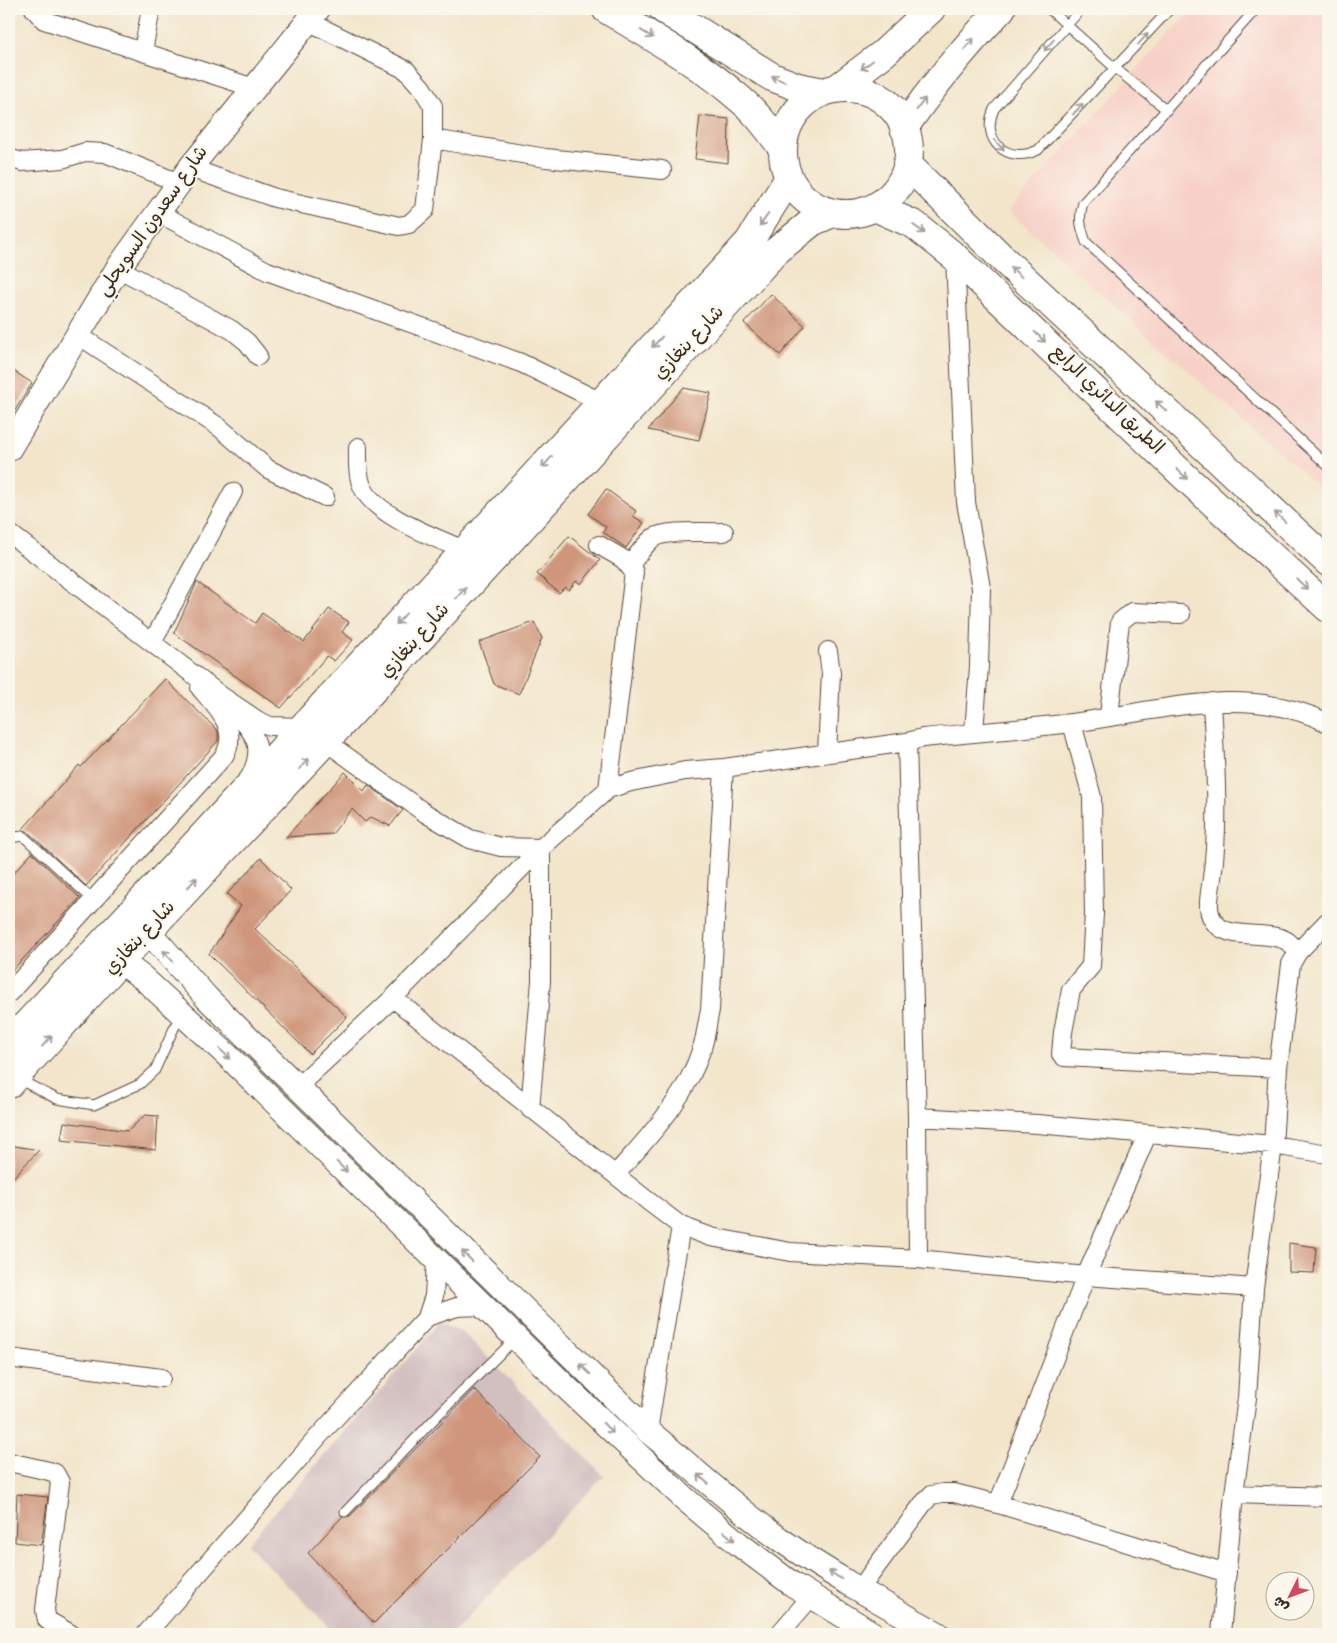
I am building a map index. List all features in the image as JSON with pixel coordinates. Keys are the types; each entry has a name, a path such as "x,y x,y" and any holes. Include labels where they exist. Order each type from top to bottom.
{"main road":[{"path":"606,9 697,64 741,100 783,149"},
{"path":"663,9 772,77 798,87 830,90 861,90 887,104 904,128 909,152 907,164 899,185 885,201 876,207 855,213 833,213 822,209 803,197 789,178 783,149 791,120 805,103 830,90 884,53 931,9"},
{"path":"904,128 951,65 1001,9"},
{"name":"شارع سعدون السويحلي","path":"9,449 118,268 185,176 316,12"},
{"name":"الطريق الدائري الرابع","path":"907,164 1004,260 1328,562"},
{"name":"شارع بنغازي","path":"9,1043 244,791 463,550 749,242 789,178"},
{"name":"الطريق الدائري الرابع","path":"876,207 915,225 955,257 1182,474 1328,608"},
{"name":"شارع بنغازي","path":"12,1081 120,961 775,252 812,222 833,213"},
{"path":"148,931 190,980 648,1431 721,1495 780,1539 859,1590 938,1634"},
{"path":"120,961 175,1008 622,1442 685,1499 740,1546 811,1597 873,1634"},
{"path":"175,1008 190,980"},
{"path":"884,1634 894,1610"}],"street":[{"path":"34,9 44,20 254,88"},
{"path":"143,51 150,9"},
{"path":"9,158 22,162 62,159 85,152 106,153 185,176 275,198 399,226 409,224 425,210 433,139 432,106 422,88 406,70 316,12"},
{"path":"433,139 546,158 662,170"},
{"path":"158,212 267,270 520,363 601,402"},
{"path":"955,257 966,502 981,588 979,666 974,732"},
{"path":"118,268 232,330 247,342 258,356"},
{"path":"78,335 219,427 268,468 300,487 325,497"},
{"path":"358,447 359,475 363,487 370,498 402,521 463,550"},
{"path":"152,643 233,492"},
{"path":"630,565 645,545 655,537 666,534 724,532"},
{"path":"9,533 220,695 270,726 302,727 325,741 425,813 470,839 500,846 541,848"},
{"path":"599,545 630,565 634,572 608,789"},
{"path":"1109,715 1120,622 1132,612 1181,614"},
{"path":"827,753 830,673 828,651"},
{"path":"9,993 224,756 229,748 231,733 224,719 171,656"},
{"path":"220,695 247,725 257,740 259,753 256,765 244,791"},
{"path":"297,1087 393,998 541,848 608,789 631,782 685,771 724,768 907,742 923,738 1072,723 1109,715 1212,702 1234,701 1269,704 1328,723"},
{"path":"1212,702 1216,806 1214,865 1208,909 1211,918 1219,927 1237,933 1276,937 1288,942 1298,952"},
{"path":"1072,723 1092,797 1094,913 1091,966 1071,990 1061,1054 1064,1057 1278,1068"},
{"path":"907,742 917,1117 918,1259"},
{"path":"616,1174 666,1116 684,1091 703,1046 710,1010 724,768"},
{"path":"530,1109 541,981 541,848"},
{"path":"1221,1634 1234,1494 1247,1398 1254,1288 1273,1145 1278,1068 1291,964 1298,952 1328,921"},
{"path":"393,998 530,1109 681,1226 710,1237 790,1252 918,1259 1086,1276 1254,1288"},
{"path":"917,1117 1037,1124 1147,1136 1273,1145 1328,1154"},
{"path":"998,1504 1086,1276 1147,1136"},
{"path":"648,1431 681,1226"},
{"path":"146,1634 317,1438 426,1317 434,1296 436,1261"},
{"path":"426,1317 457,1307 482,1306"},
{"path":"9,1358 161,1378"},
{"path":"9,1462 49,1470 55,1473 60,1482 45,1610 47,1620 70,1634"},
{"path":"859,1590 915,1513 931,1495 943,1492 998,1504 1227,1573"},
{"path":"1234,1494 1328,1497"},
{"path":"779,1634 811,1597"}],"lane":[{"path":"1049,9 1116,69 1167,110"},
{"path":"1081,9 994,109 991,116 990,132 998,146 1005,151 1022,156 1038,150 1116,69 1170,9"},
{"path":"1256,9 1083,203 1079,214 1081,228 1086,242 1328,466"},
{"path":"9,838 23,836 93,900"},
{"path":"12,1081 57,1099 94,1105 140,1084 155,1070 175,1008"},
{"path":"345,1512 516,1338"}],"shaded area":[{"path":"1192,9 1328,9 1328,495 1008,211"},
{"path":"440,1322 463,1332 604,1476 452,1634 336,1634 247,1544"}],"building":[{"path":"700,116 729,119 728,163 695,159"},
{"path":"771,294 805,326 780,355 744,323"},
{"path":"9,368 32,383 9,420"},
{"path":"683,388 711,393 699,440 648,430"},
{"path":"606,489 636,511 633,516 644,523 626,548 603,532 606,527 588,514"},
{"path":"569,536 600,560 581,584 576,581 569,590 565,587 559,593 537,574"},
{"path":"197,582 255,623 262,613 304,642 329,609 349,622 342,632 353,640 334,661 327,656 281,708 174,633"},
{"path":"534,622 542,638 519,694 494,684 479,642"},
{"path":"165,679 218,731 218,741 86,886 27,831 22,830 79,765 81,767"},
{"path":"345,772 364,791 368,785 403,810 390,826 371,817 365,822 352,809 332,834 286,837"},
{"path":"32,853 80,898 9,974 9,878"},
{"path":"261,858 291,890 255,929 347,1017 310,1054 209,954 241,906 227,894"},
{"path":"145,1115 158,1116 156,1150 61,1140 64,1122 128,1131"},
{"path":"9,1145 39,1150 9,1182"},
{"path":"1289,1243 1316,1247 1314,1273 1289,1272"},
{"path":"474,1389 540,1457 374,1623 308,1553 342,1517 350,1516"},
{"path":"17,1494 48,1497 41,1545 15,1542"}]}
